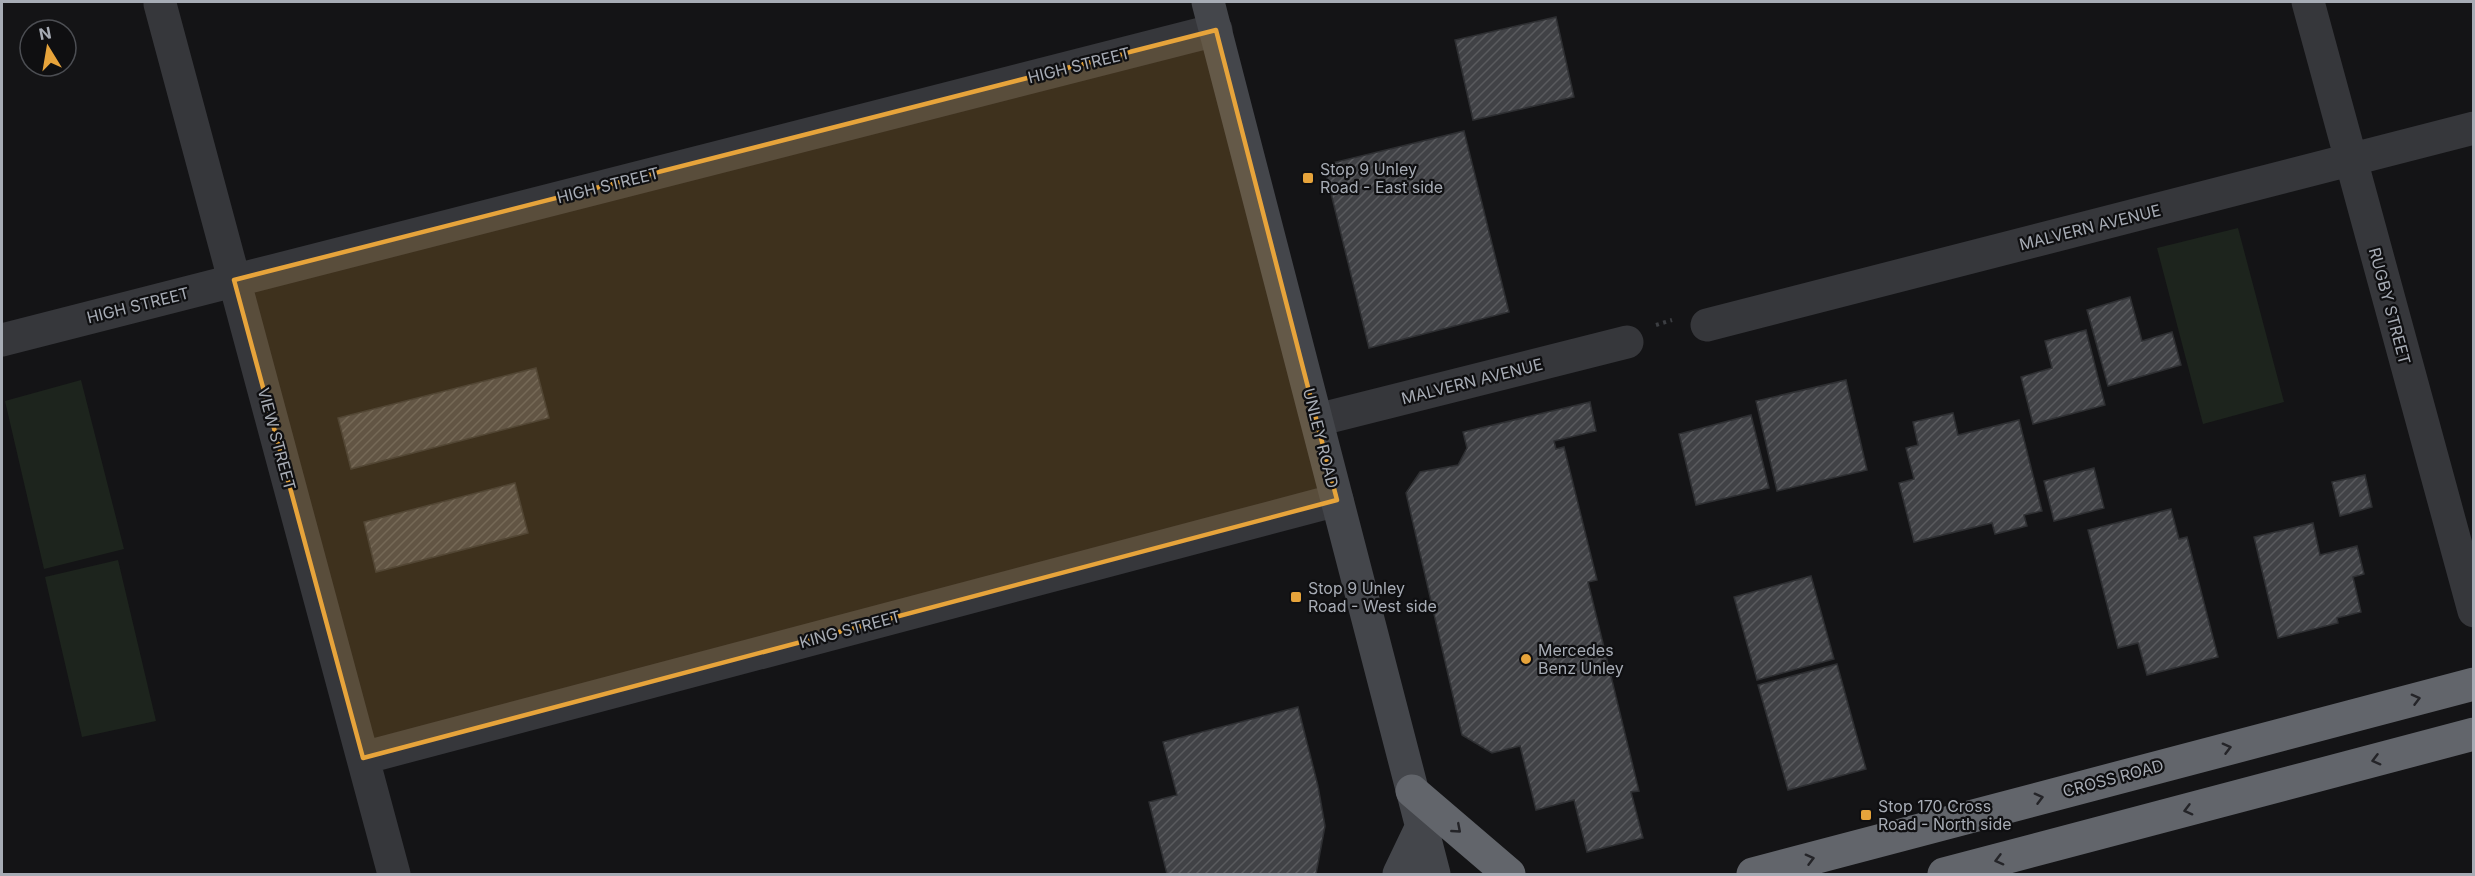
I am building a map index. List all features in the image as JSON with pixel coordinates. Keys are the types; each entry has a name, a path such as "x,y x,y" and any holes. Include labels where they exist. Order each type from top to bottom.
{"highway":[{"name":"CROSS ROAD","path":"1753,874 2474,684"},
{"path":"1944,874 2474,734"},
{"path":"1412,791 1509,874"}],"main road":[{"name":"UNLEY ROAD","path":"1212,16 1434,874"},
{"path":"1399,874 1422,826"}],"street":[{"name":"RUGBY STREET","path":"2308,2 2349,161 2474,611"},
{"name":"VIEW STREET","path":"160,4 394,874"},
{"name":"HIGH STREET","path":"2,340 234,280 1212,16"},
{"name":"MALVERN AVENUE","path":"1707,325 2474,128"},
{"name":"MALVERN AVENUE","path":"1317,420 1628,342"},
{"name":"KING STREET","path":"363,758 1336,500"}],"path":[{"path":"1628,342 1658,324 1690,315 1707,325"}],"highlighted area":[{"path":"1216,30 1337,500 363,758 234,280"}],"shaded area":[{"path":"2238,228 2284,402 2203,424 2157,248"},
{"path":"81,380 124,549 44,569 5,401"},
{"path":"118,560 156,721 82,737 45,577"}],"building":[{"path":"1556,17 1574,97 1473,120 1455,40"},
{"path":"1464,131 1509,312 1369,348 1324,165"},
{"path":"2130,297 2142,341 2172,332 2181,365 2108,386 2087,310"},
{"path":"2086,330 2105,405 2033,424 2021,377 2052,368 2045,341"},
{"path":"536,368 549,418 351,469 338,418"},
{"path":"1846,380 1867,470 1777,491 1756,401"},
{"name":"Mercedes Benz Unley","path":"1590,402 1596,431 1554,441 1556,449 1564,447 1597,580 1588,582 1639,791 1631,792 1643,838 1587,852 1574,800 1536,810 1520,746 1492,753 1462,735 1406,493 1420,472 1458,465 1467,448 1463,432"},
{"path":"1953,413 1958,435 2019,420 2042,511 2024,515 2027,526 1995,534 1992,523 1914,542 1899,483 1914,479 1906,448 1918,445 1913,422"},
{"path":"1751,415 1769,488 1696,505 1679,434"},
{"path":"2094,468 2104,508 2054,521 2044,481"},
{"path":"2365,475 2372,507 2340,516 2332,482"},
{"path":"515,483 528,533 376,572 364,522"},
{"path":"2171,509 2179,539 2187,537 2218,657 2147,675 2138,643 2118,648 2088,530"},
{"path":"2313,523 2320,555 2357,546 2364,574 2353,577 2361,612 2337,618 2338,623 2278,638 2254,537"},
{"path":"1811,576 1834,659 1757,680 1734,597"},
{"path":"1837,664 1866,769 1788,790 1758,685"},
{"path":"1298,707 1318,786 1325,826 1316,874 1167,874 1149,802 1177,795 1163,742"}],"place":[{"name":"Stop 9 Unley Road - East side","path":"1308,178"},
{"name":"Stop 9 Unley Road - West side","path":"1296,597"},
{"name":"Mercedes Benz Unley","path":"1526,659"},
{"name":"Stop 170 Cross Road - North side","path":"1866,815"}]}
